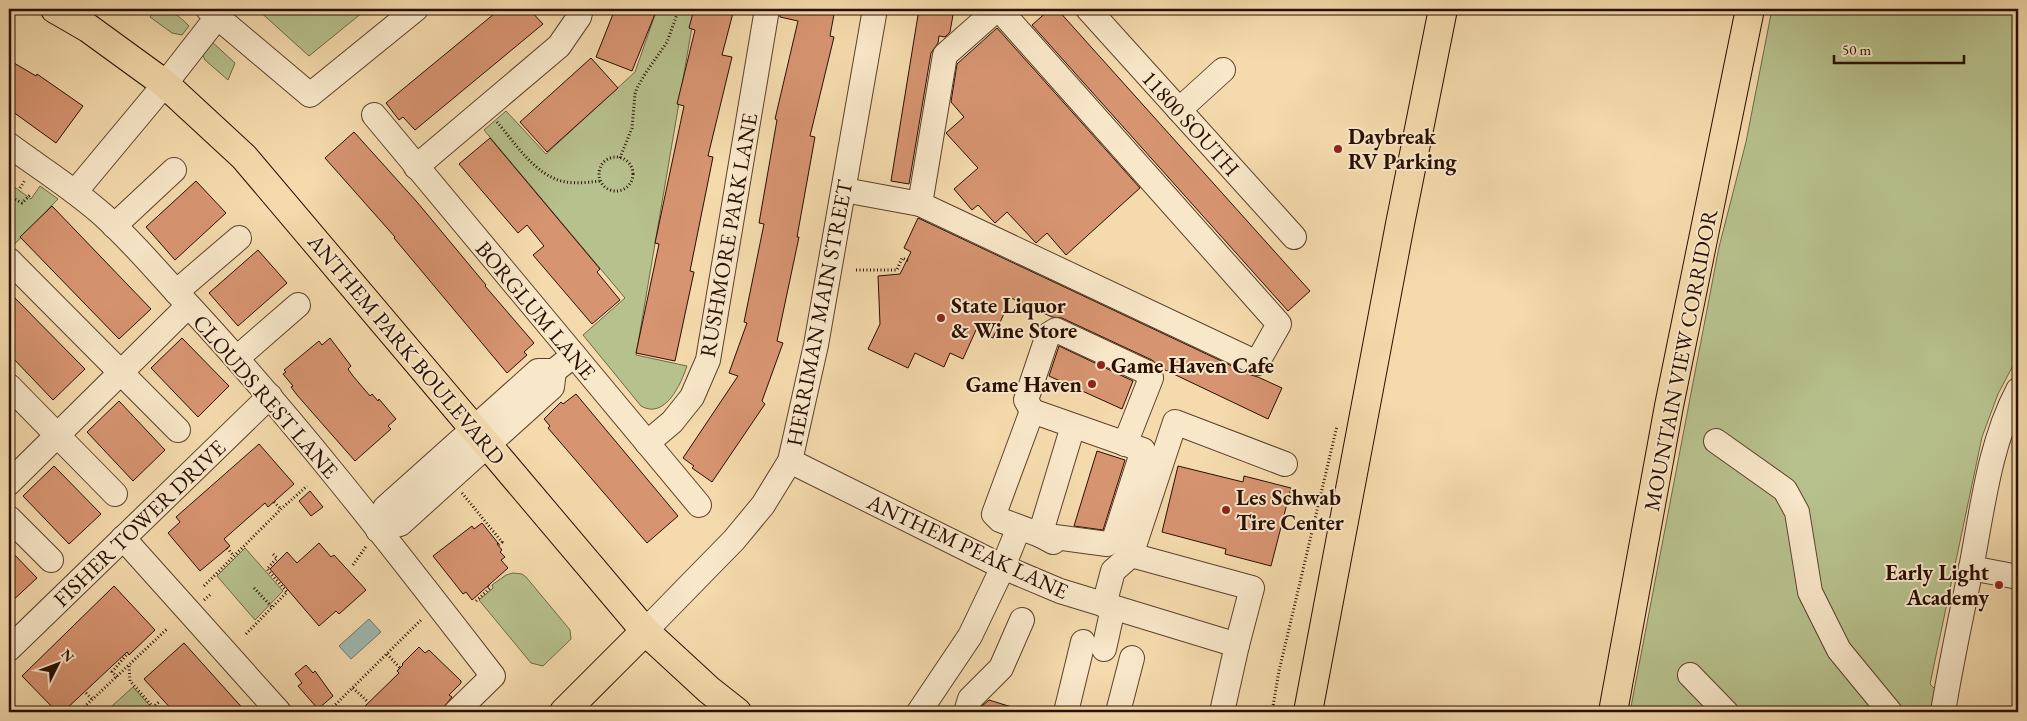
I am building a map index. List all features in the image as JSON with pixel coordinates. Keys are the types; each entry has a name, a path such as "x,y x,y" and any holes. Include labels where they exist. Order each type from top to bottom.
{"main road":[{"name":"ANTHEM PARK BOULEVARD","path":"55,9 88,28 165,84 244,157 645,631 709,690 737,712"},
{"path":"1308,712 1400,224 1443,9"},
{"name":"MOUNTAIN VIEW CORRIDOR","path":"1613,712 1671,396 1750,9"},
{"name":"HERRIMAN MAIN STREET","path":"564,712 645,631"}],"street":[{"path":"75,192 165,84 213,12 310,95 416,9"},
{"path":"416,167 559,46 579,17 581,9"},
{"name":"RUSHMORE PARK LANE","path":"648,443 672,422 692,397 708,360 767,9"},
{"name":"HERRIMAN MAIN STREET","path":"645,631 734,540 763,505 790,461 810,375 875,9"},
{"path":"844,190 920,204 1257,363 1279,324 998,9 946,55 920,204"},
{"name":"11800 SOUTH","path":"1088,9 1294,237"},
{"path":"1179,110 1223,70"},
{"name":"BORGLUM LANE","path":"374,115 699,505"},
{"name":"CLOUDS REST LANE","path":"9,145 75,192 114,226 237,358 378,530 493,676 456,712"},
{"path":"114,226 174,170"},
{"path":"9,483 121,372 182,299 239,238"},
{"path":"9,260 178,430"},
{"path":"237,358 298,305"},
{"path":"1030,531 1107,544 1114,540 1143,450 1125,444 1073,426 1032,411 1026,400 1048,335 1056,330 1146,372 1151,378 1125,444"},
{"path":"378,530 400,524 481,436 552,387 554,371 574,355"},
{"path":"9,386 115,494"},
{"path":"1943,712 1948,678 1994,456 2004,422 2018,390"},
{"name":"FISHER TOWER DRIVE","path":"9,649 270,396"},
{"path":"1032,411 994,514 1000,520 1030,531 1067,551 1126,560 1252,588 1222,712"},
{"path":"1066,712 1108,606 1113,571 1126,560 1175,422 1285,464"},
{"path":"919,712 970,636 1003,567 1030,531 1073,426"},
{"path":"1716,441 1785,490 1797,512 1810,592 1839,650 1890,712"},
{"name":"ANTHEM PEAK LANE","path":"790,461 1003,567 1060,591 1237,645"},
{"path":"9,518 51,560"},
{"path":"122,538 278,712"},
{"path":"1971,568 2018,578"},
{"path":"966,712 970,698 1001,668 1022,620"},
{"path":"1118,712 1132,658"},
{"path":"1690,675 1726,712"}],"path":[{"path":"620,158 632,128 637,88 667,42 679,9"},
{"path":"485,108 528,158 545,173 565,182 601,180"},
{"path":"613,158 620,158 629,163 632,168 633,178 631,183 623,190 618,191 608,188 601,180 600,169 603,164 613,158"},
{"path":"9,196 22,203 30,195"},
{"path":"856,270 898,270 902,258 910,262"},
{"path":"1272,712 1279,672 1338,422"},
{"path":"204,586 281,509 307,486"},
{"path":"459,489 502,542 498,545"},
{"path":"274,502 281,509"},
{"path":"227,548 234,556"},
{"path":"246,634 287,592 267,569 277,558 273,554"},
{"path":"476,601 490,588 488,586"},
{"path":"254,588 272,607"},
{"path":"328,712 421,620"},
{"path":"79,712 168,628"},
{"path":"117,676 112,672 128,653"},
{"path":"387,654 400,668"},
{"path":"129,665 130,681 153,706"},
{"path":"353,688 367,701"},
{"path":"86,693 92,700"},
{"path":"147,712 159,702"}],"green space":[{"path":"156,9 174,13 189,26 182,35 172,33 150,17"},
{"path":"257,9 339,9 363,12 309,56"},
{"path":"657,9 695,9 636,355 687,366 681,382 671,398 665,404 650,409 641,406 583,335 625,298 484,130 506,111 546,154 635,72"},
{"path":"1772,9 2018,9 2018,356 1998,394 1982,437 1930,684 1935,689 1931,712 1630,712 1719,247 1746,142"},
{"path":"211,41 235,63 228,80 205,60 201,51"},
{"path":"9,183 31,199 40,186 58,199 9,250"},
{"path":"245,548 283,591 255,620 217,576"},
{"path":"513,573 522,574 526,577 570,630 571,639 543,666 531,663 479,600 493,588 492,585 506,575"},
{"path":"133,687 151,707 145,712 118,712 112,706"}],"water":[{"path":"369,619 381,632 351,659 339,646"}],"building":[{"path":"500,9 529,9 543,24 415,130 403,117 399,120 386,103"},
{"path":"615,9 657,9 632,71 596,57"},
{"path":"694,9 734,9 722,55 732,57 708,156 713,157 690,271 694,272 675,361 636,353 659,244 655,243 684,106 677,104 695,30 689,28"},
{"path":"780,9 835,9 830,36 834,37 810,136 815,137 797,237 799,237 777,341 783,343 762,401 765,404 712,482 692,468 694,466 683,458 738,376 729,373 747,323 744,322 764,224 759,223 777,120 775,119 798,21 780,17"},
{"path":"919,9 954,9 950,32 945,37 939,36 938,43 931,53 909,184 891,181"},
{"path":"1050,9 1057,9 1310,291 1288,311 1032,25"},
{"path":"997,28 1140,188 1066,255 1047,233 1036,243 1007,212 995,223 978,205 972,210 954,189 978,168 946,133 964,117 951,102 957,64"},
{"path":"591,58 618,88 547,152 520,122"},
{"path":"9,60 36,76 37,74 83,106 56,143 9,109"},
{"path":"354,132 417,202 534,343 524,352 527,355 507,373 395,237 325,158"},
{"path":"490,138 600,269 597,272 620,300 592,324 533,255 544,246 527,225 518,233 459,164"},
{"path":"196,181 226,213 175,260 146,227"},
{"path":"52,206 151,309 119,339 20,237"},
{"path":"918,218 1282,388 1268,419 1161,368 1152,360 1062,318 1052,317 1011,298 993,338 976,330 963,359 950,353 944,367 915,353 908,368 868,349 880,324 878,276 900,274 911,252 904,248"},
{"path":"258,250 287,283 238,326 209,293"},
{"path":"9,292 85,369 53,400 9,354"},
{"path":"182,338 229,386 198,417 151,368"},
{"path":"330,338 351,366 348,369 353,376 370,396 372,394 378,401 379,399 396,419 388,426 391,429 355,461 297,395 291,387 293,386 283,374 286,372 284,370 319,341 322,345"},
{"path":"1059,346 1133,381 1122,409 1049,376"},
{"path":"576,394 678,516 647,543 548,428 550,426 544,419 561,402 563,404"},
{"path":"119,401 165,450 133,481 87,432"},
{"path":"259,444 294,484 268,507 265,503 224,539 230,546 200,571 168,533 180,522 176,517"},
{"path":"1097,451 1125,460 1103,530 1074,526"},
{"path":"54,466 101,514 69,544 23,496"},
{"name":"Les Schwab Tire Center","path":"1178,466 1243,482 1244,476 1291,488 1271,566 1225,554 1226,549 1162,532"},
{"path":"310,491 323,507 311,516 299,501"},
{"path":"482,523 498,543 502,550 500,552 505,557 501,560 508,568 472,600 466,592 463,594 433,556 472,526 474,529"},
{"path":"319,543 331,557 334,555 366,590 339,614 336,611 319,626 270,569 287,552 297,563"},
{"path":"9,549 37,578 9,604"},
{"path":"114,586 155,630 129,655 127,652 63,712 57,712 22,676"},
{"path":"184,643 246,712 174,712 144,679"},
{"path":"419,647 425,653 429,650 461,681 449,695 452,697 443,708 443,712 359,712 399,673 397,671 402,664"},
{"path":"306,665 313,673 315,671 333,696 318,709 298,686 302,683 295,674"},
{"path":"989,700 1018,709 1018,712 980,712 982,706"}],"place":[{"name":"Daybreak RV Parking","path":"1338,149"},
{"name":"State Liquor & Wine Store","path":"941,318"},
{"name":"Game Haven Cafe","path":"1101,365"},
{"name":"Game Haven","path":"1092,384"},
{"name":"Les Schwab Tire Center","path":"1226,510"},
{"name":"Early Light Academy","path":"1999,585"}]}
